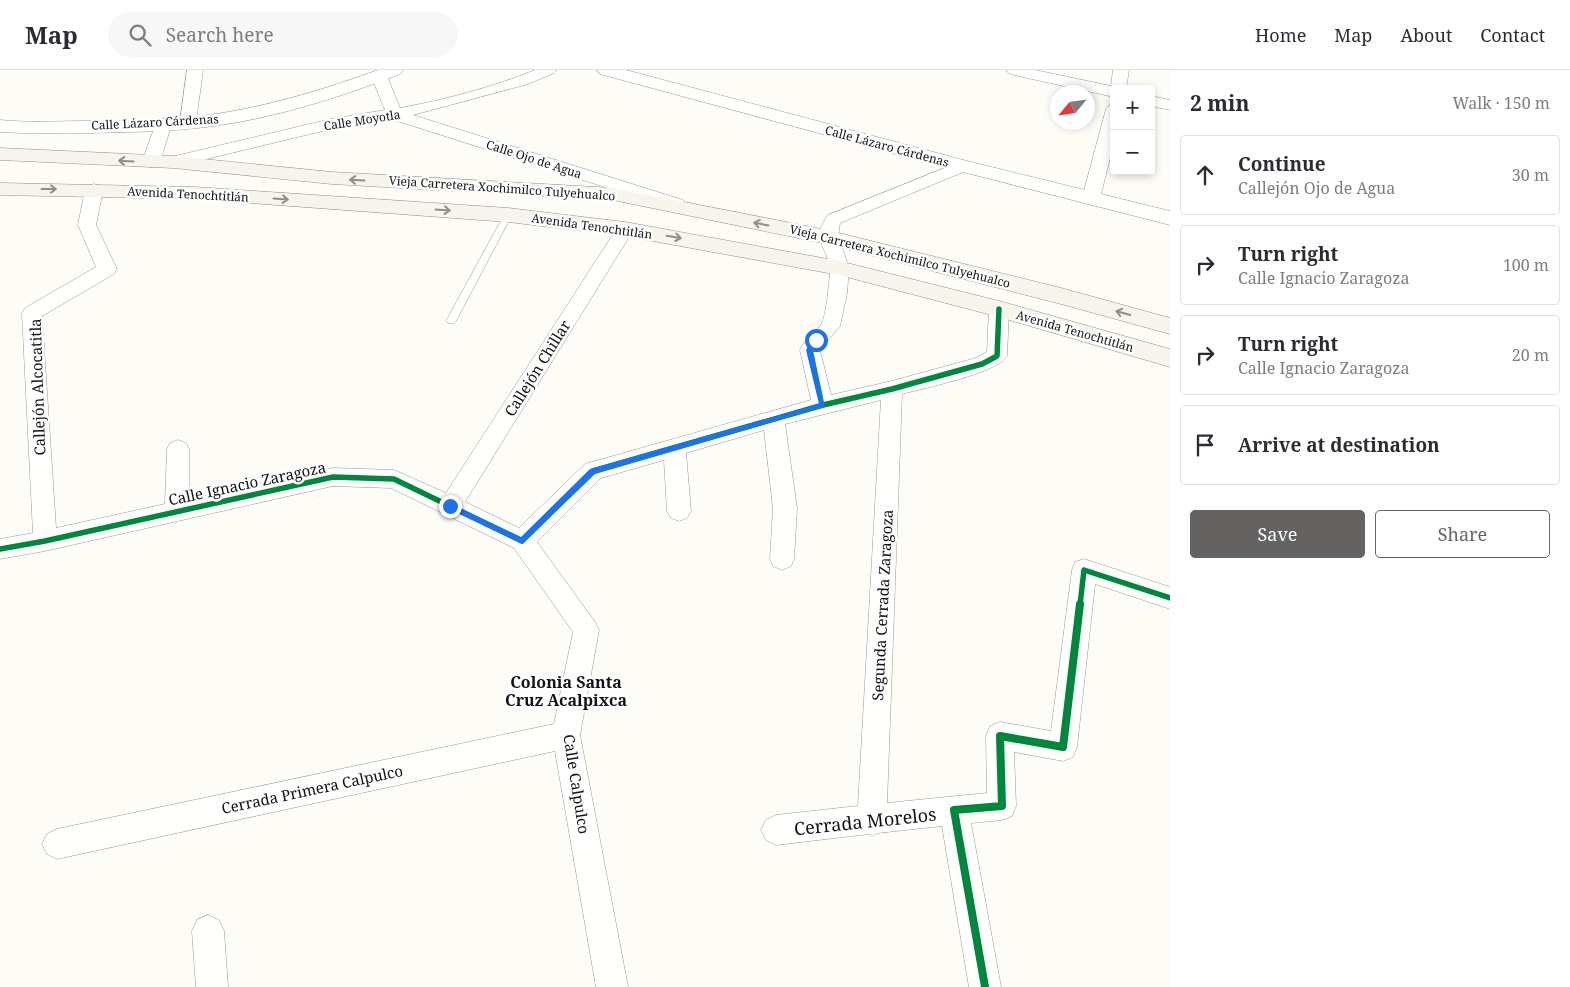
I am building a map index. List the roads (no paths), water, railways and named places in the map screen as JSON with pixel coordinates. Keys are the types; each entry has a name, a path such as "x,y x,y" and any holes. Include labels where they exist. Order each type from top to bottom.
{"main road":[{"name":"Vieja Carretera Xochimilco Tulyehualco","path":"0,154 173,162 332,178 613,194 827,237 1061,296 1170,326"},
{"name":"Avenida Tenochtitlán","path":"0,189 195,193 508,215 625,229 839,268 999,309 1170,358"},
{"path":"702,212 704,242"}],"street":[{"path":"188,122 195,70"},
{"name":"Calle Moyotla","path":"173,162 330,124 421,109 522,81 544,74 549,70"},
{"name":"Calle Lázaro Cárdenas","path":"606,70 962,166 1170,218"},
{"path":"1014,70 1110,91"},
{"path":"1119,85 1121,70"},
{"path":"387,73 395,114"},
{"name":"Calle Lázaro Cárdenas","path":"0,126 25,128 188,122 251,113 309,98 387,73"},
{"path":"1155,102 1170,106"},
{"name":"Calle Ojo de Agua","path":"395,114 702,212"},
{"path":"151,162 164,124"},
{"path":"1091,198 1110,124"},
{"path":"823,405 810,350 816,340 830,328 839,268 827,237 831,223 834,219 962,166"},
{"name":"Callejón Alcocatitla","path":"44,541 32,313 107,269 87,225 94,190"},
{"name":"Callejón Chillar","path":"450,506 625,229"},
{"path":"522,541 593,471 823,405 892,389 982,364 997,356 999,309"},
{"name":"Segunda Cerrada Zaragoza","path":"872,821 892,389"},
{"path":"774,420 784,508 782,559"},
{"path":"178,449 178,512"},
{"path":"674,449 679,511"},
{"name":"Calle Ignacio Zaragoza","path":"0,549 333,477 394,479 522,541"},
{"name":"Calle Calpulco","path":"522,541 586,630 566,735 612,987"},
{"name":"Cerrada Morelos","path":"776,830 1002,806 1000,736 1063,747 1084,570 1170,598"},
{"name":"Cerrada Primera Calpulco","path":"57,844 566,735"},
{"path":"954,810 985,987"},
{"path":"208,931 212,987"}],"lane":[{"path":"451,321 508,215"}],"district":[{"name":"Colonia Santa Cruz Acalpixca","path":"566,691"}]}
